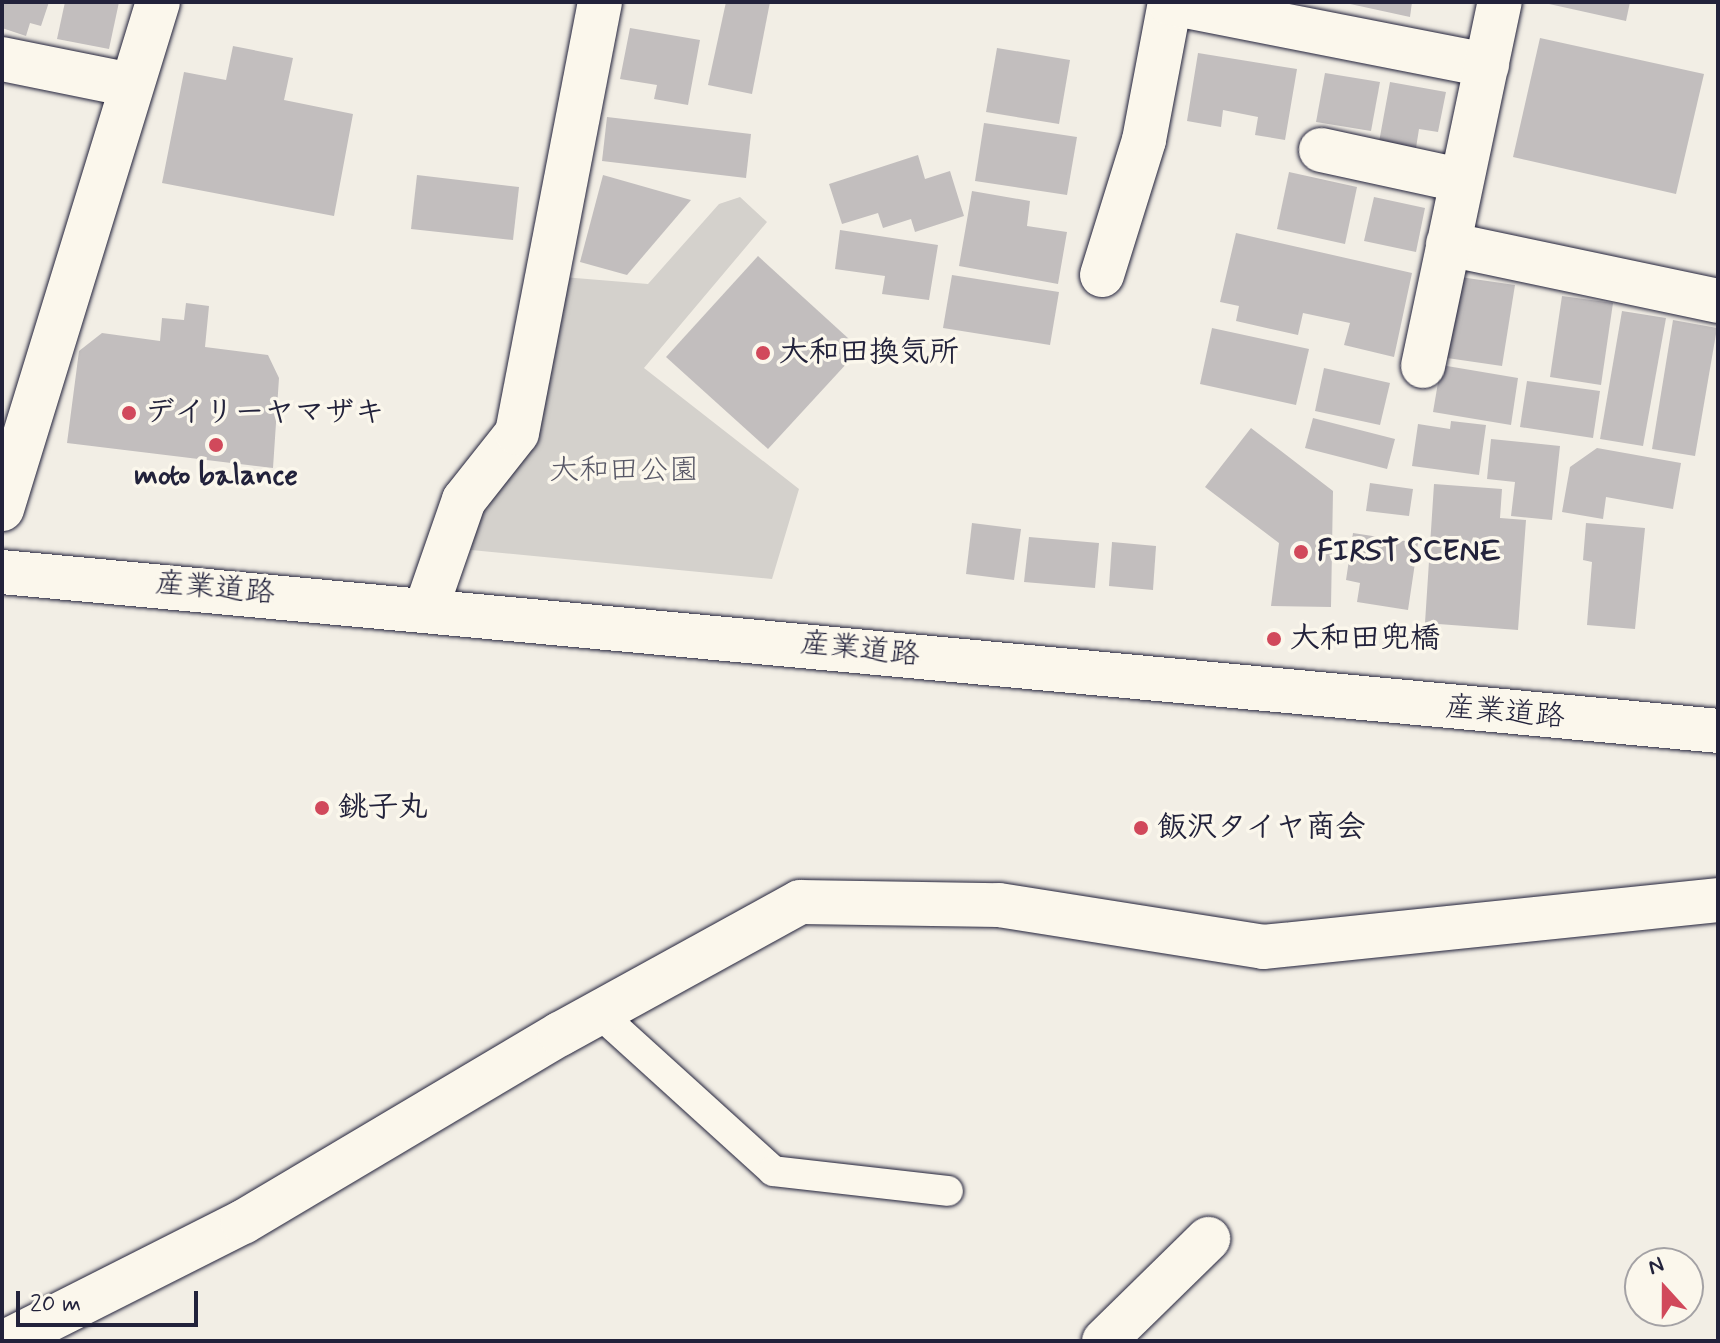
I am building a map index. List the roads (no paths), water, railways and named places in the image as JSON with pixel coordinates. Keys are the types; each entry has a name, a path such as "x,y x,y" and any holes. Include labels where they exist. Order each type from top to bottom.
{"street":[{"path":"2,509 158,2"},
{"path":"427,606 464,500 517,433 600,2"},
{"path":"1423,366 1500,2"},
{"path":"1102,275 1144,140 1170,3 1487,65"},
{"path":"2,59 131,85"},
{"path":"1321,150 1460,180"},
{"path":"1448,244 1716,291"},
{"name":"産業道路","path":"2,572 427,606 1718,731"},
{"path":"7,1341 243,1222 599,1013 800,902 999,905 1263,947 1718,900"},
{"path":"1104,1341 1208,1239"}],"lane":[{"path":"599,1013 773,1171 948,1191"}],"place":[{"name":"大和田換気所","path":"763,353"},
{"name":"デイリーヤマザキ","path":"129,413"},
{"name":"moto balance","path":"216,445"},
{"name":"FIRST SCENE","path":"1301,552"},
{"name":"大和田兜橋","path":"1274,639"},
{"name":"銚子丸","path":"322,808"},
{"name":"飯沢タイヤ商会","path":"1141,828"}],"park label":[{"name":"大和田公園","path":"624,471"}]}
